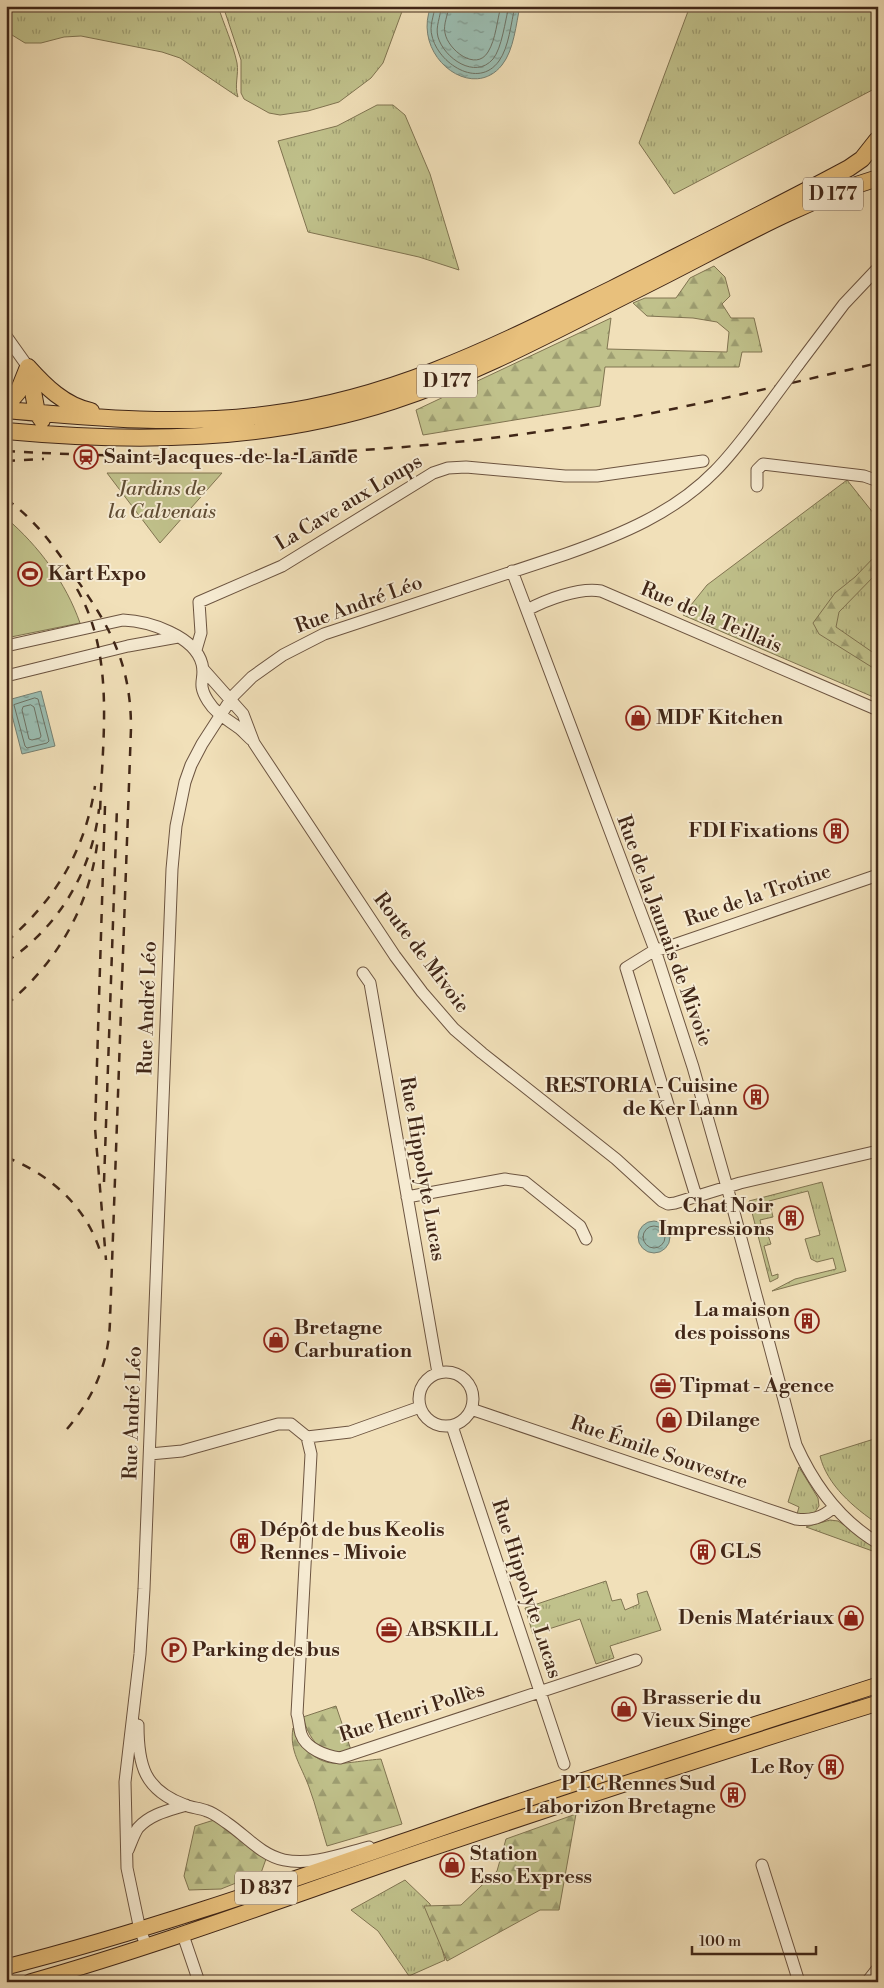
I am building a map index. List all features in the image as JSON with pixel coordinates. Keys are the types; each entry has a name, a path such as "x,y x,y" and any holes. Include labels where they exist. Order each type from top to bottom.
{"highway":[{"name":"D 177","path":"6,410 42,415 129,420 211,420 273,414 343,400 386,388 434,372 492,348 849,168 862,159 877,139"},
{"name":"D 177","path":"72,437 183,438 238,434 300,424 391,402 440,384 498,359 772,221 819,200 878,178"},
{"path":"33,373 65,401 84,410 176,414 273,414"},
{"path":"6,406 33,373"},
{"path":"6,424 28,424 42,415 46,396 33,373"},
{"path":"42,415 56,431 72,437"},
{"path":"6,431 72,437"}],"main road":[{"name":"D 837","path":"6,1967 140,1930 571,1784 878,1685"},
{"name":"D 837","path":"30,1982 183,1935 508,1822 878,1703"}],"street":[{"name":"Rue André Léo","path":"148,1946 140,1930 128,1868 125,1782 135,1702 144,1588 172,869 176,826 185,782 191,765 230,700 252,677 283,655 324,634 605,541 638,527 689,494 724,462 844,304 878,268"},
{"path":"6,336 33,373"},
{"name":"La Cave aux Loups","path":"196,650 201,633 199,602 282,566 419,480 440,470 466,467 565,476 596,476 703,461"},
{"path":"757,486 757,470 763,464 864,476 878,481"},
{"name":"Rue de la Jaunais de Mivoie","path":"512,571 655,950 693,1067 728,1187 796,1445 807,1470 834,1507 863,1534 878,1543"},
{"name":"Rue de la Teillais","path":"526,610 580,590 601,591 878,710"},
{"path":"6,646 123,620 134,620 172,632 196,650 203,669"},
{"path":"6,676 178,637"},
{"name":"Route de Mivoie","path":"203,669 243,714 254,743 390,948 422,992 454,1029 616,1159 662,1201 668,1204 675,1203 728,1187 878,1151"},
{"name":"Route de Mivoie","path":"203,669 201,687 209,703 220,716 238,728 254,743"},
{"name":"Rue de la Trotine","path":"696,1196 626,968 655,950 666,948 878,875"},
{"name":"Rue Hippolyte Lucas","path":"363,973 370,983 438,1374"},
{"path":"407,1197 505,1179 525,1182 580,1226 586,1239"},
{"path":"448,1372 458,1375 466,1381 471,1390 473,1399 471,1409 466,1418 452,1426 439,1426 430,1422 420,1407 419,1396 422,1386 429,1378 438,1374 448,1372"},
{"path":"150,1454 182,1451 278,1424 291,1424 307,1437 350,1432 420,1407"},
{"name":"Rue Émile Souvestre","path":"471,1409 796,1519 814,1519 822,1516 834,1507"},
{"name":"Rue Hippolyte Lucas","path":"452,1426 564,1764"},
{"name":"Rue Henri Pollès","path":"307,1437 312,1454 297,1714 302,1736 318,1752 340,1758 636,1660"},
{"path":"135,1702 138,1721 138,1750 144,1772 155,1788 167,1797 186,1806 208,1811 257,1847 283,1860 302,1862 322,1859 379,1844 390,1846"},
{"path":"126,1852 138,1828 151,1818 186,1806"},
{"path":"762,1865 799,1982"},
{"path":"183,1935 199,1982"},
{"path":"867,1982 878,1968"}],"green space":[{"path":"6,6 218,6 237,63 236,88 238,97 180,58 162,52 81,36 64,37 41,43 25,43 6,29"},
{"path":"223,6 404,6 383,63 371,78 339,102 308,111 280,115 269,113 244,99 241,93 241,60"},
{"path":"690,6 878,6 878,87 674,194 639,143"},
{"path":"377,105 393,105 405,115 430,174 459,270 419,257 308,232 278,141 337,126"},
{"path":"714,266 725,277 730,296 722,304 731,318 754,318 762,352 742,352 739,367 605,367 600,406 423,435 416,410 611,318 607,349 727,352 729,332 717,322 693,318 647,316 633,303 645,298 676,298 690,278"},
{"name":"Jardins de la Calvenais","path":"107,473 222,473 160,543"},
{"path":"847,480 878,519 872,527 878,533 878,699 683,615 707,585"},
{"name":"Kart Expo","path":"6,518 30,541 50,566 67,594 80,623 6,638"},
{"path":"878,553 878,572 839,612 836,627 878,656 878,671 819,634 813,623 835,593 855,577"},
{"path":"822,1182 846,1271 772,1291 795,1279 836,1269 833,1258 817,1262 811,1259 805,1239 820,1235 808,1191 769,1201 773,1217 760,1220 763,1233 767,1232 771,1244 764,1246 772,1276 778,1274 778,1278 770,1282 749,1201"},
{"path":"874,1439 878,1450 878,1524 860,1511 835,1486 820,1456"},
{"path":"799,1467 818,1498 819,1506 815,1512 802,1515 797,1514 799,1507 788,1502"},
{"path":"830,1520 838,1521 878,1547 878,1553 806,1527"},
{"path":"606,1581 612,1601 621,1599 625,1610 639,1604 637,1594 647,1591 661,1630 610,1646 614,1658 596,1664 580,1619 533,1634 525,1608"},
{"path":"336,1706 351,1750 340,1754 323,1750 318,1746 310,1735 303,1717"},
{"path":"293,1728 302,1743 320,1760 329,1763 339,1763 381,1759 402,1824 327,1846 312,1794 296,1758 292,1736"},
{"path":"576,1814 559,1910 540,1910 447,1961 424,1906 461,1905 497,1871 506,1839"},
{"path":"214,1820 266,1859 261,1873 221,1889 189,1890 184,1876 195,1826"},
{"path":"405,1880 430,1904 445,1960 409,1976 378,1931 351,1910"}],"water":[{"path":"431,6 520,6 512,44 502,65 490,75 475,79 461,76 448,68 437,57 429,42 427,24"},
{"path":"41,691 55,746 22,754 8,700"},
{"path":"654,1221 660,1222 665,1226 669,1231 669,1243 665,1248 660,1252 654,1253 648,1252 643,1248 639,1243 638,1237 639,1231 643,1226 648,1222"}],"railway":[{"path":"6,451 147,456 217,456 287,454 426,445 605,422 878,363"},
{"path":"6,461 44,459"},
{"path":"6,499 25,514 49,541 96,608 115,644 122,663 130,704 131,728 110,1320"},
{"path":"77,589 89,615 97,642 102,671 104,728 100,814"},
{"path":"6,942 40,909 66,872 84,832 95,786"},
{"path":"105,806 95,1128 106,1260"},
{"path":"104,1182 117,807"},
{"path":"6,962 42,932 70,896 89,854 99,809"},
{"path":"6,1005 41,970 69,930 80,908 88,885 98,837"},
{"path":"6,1157 38,1173 52,1183 77,1207 95,1237 101,1254"},
{"path":"67,1429 86,1403 100,1375 108,1344 110,1312"}],"place":[{"name":"Saint-Jacques-de-la-Lande","path":"86,457"},
{"name":"Kart Expo","path":"30,574"},
{"name":"MDF Kitchen","path":"638,718"},
{"name":"FDI Fixations","path":"836,831"},
{"name":"RESTORIA - Cuisine de Ker Lann","path":"756,1097"},
{"name":"Chat Noir Impressions","path":"791,1218"},
{"name":"La maison des poissons","path":"807,1321"},
{"name":"Bretagne Carburation","path":"276,1340"},
{"name":"Tipmat - Agence","path":"663,1386"},
{"name":"Dilange","path":"669,1420"},
{"name":"Dépôt de bus Keolis Rennes - Mivoie","path":"243,1541"},
{"name":"GLS","path":"703,1552"},
{"name":"Denis Matériaux","path":"851,1618"},
{"name":"ABSKILL","path":"389,1630"},
{"name":"Parking des bus","path":"174,1650"},
{"name":"Brasserie du Vieux Singe","path":"624,1709"},
{"name":"Le Roy","path":"831,1767"},
{"name":"PTC Rennes Sud Laborizon Bretagne","path":"733,1795"},
{"name":"Station Esso Express","path":"452,1865"}]}
